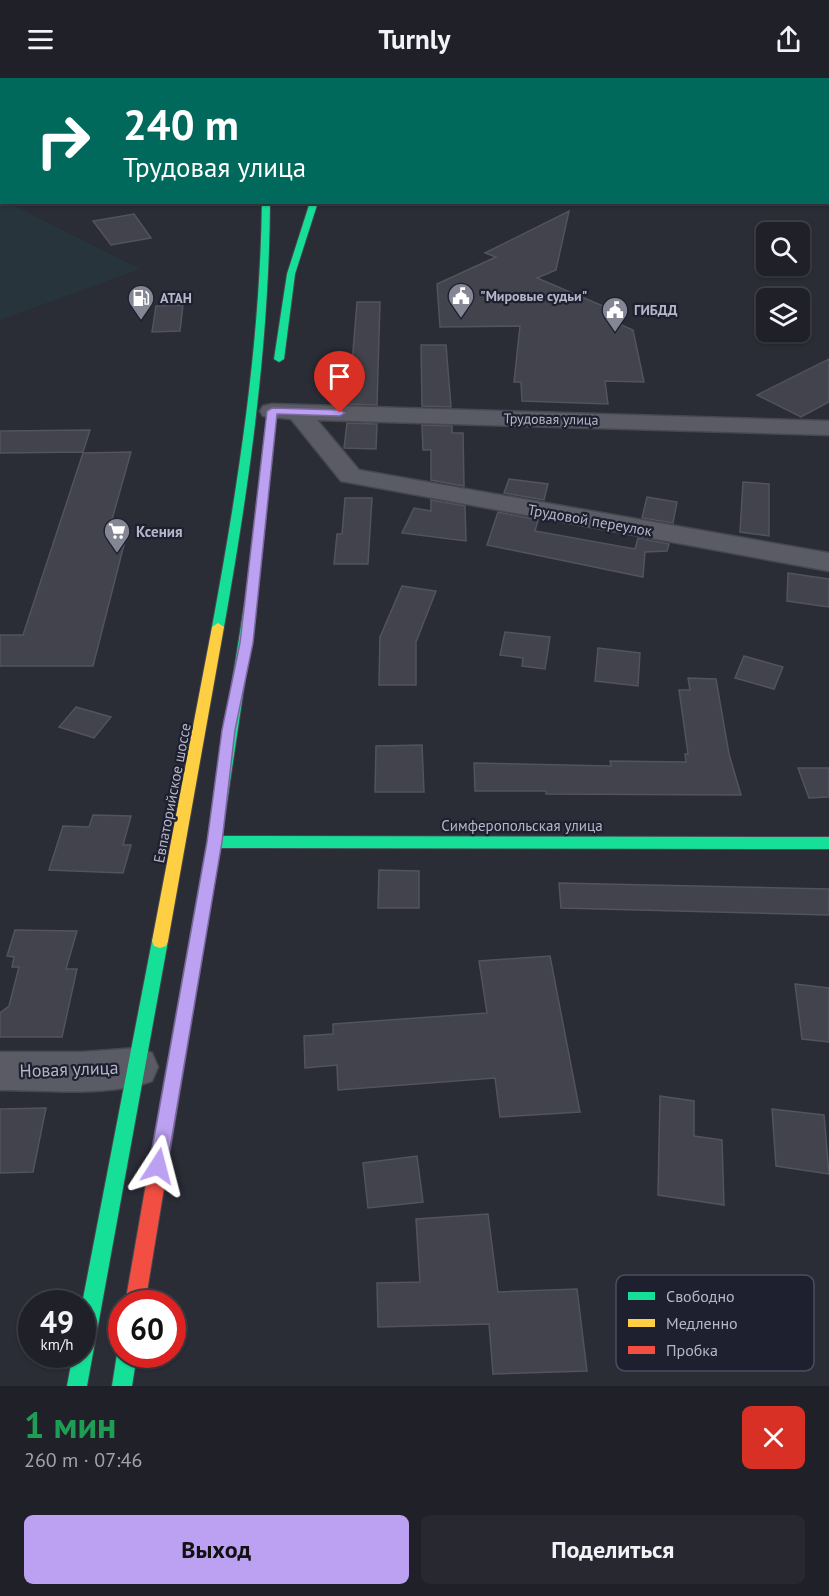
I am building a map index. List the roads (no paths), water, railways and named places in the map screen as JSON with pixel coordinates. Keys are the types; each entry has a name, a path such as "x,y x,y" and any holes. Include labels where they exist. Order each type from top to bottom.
{"main road":[{"path":"277,377 291,274 313,204"},
{"name":"Евпаторийское шоссе","path":"77,1386 238,519 267,273 268,205"},
{"path":"137,1290 214,842 229,730 246,643 264,481"},
{"name":"Симферопольская улица","path":"214,842 829,843"},
{"path":"122,1386 125,1368"}],"street":[{"name":"Трудовая улица","path":"272,411 829,428"},
{"name":"Трудовой переулок","path":"298,412 351,476 829,562"},
{"name":"Новая улица","path":"0,1071 82,1071 137,1067"}],"place":[{"name":"\"Мировые судьи\"","path":"461,319"},
{"name":"АТАН","path":"141,321"},
{"name":"ГИБДД","path":"615,333"},
{"name":"Ксения","path":"117,554"}]}
